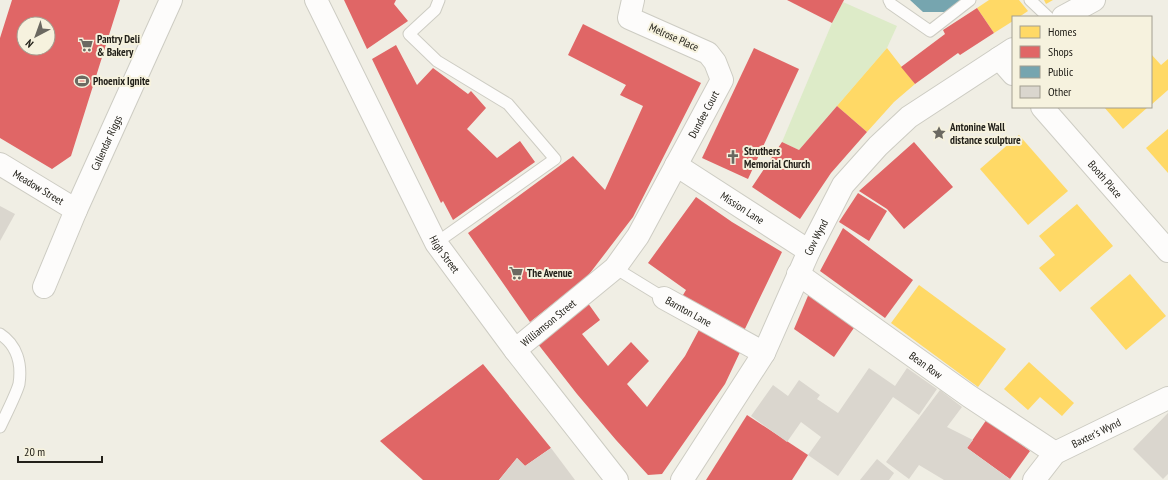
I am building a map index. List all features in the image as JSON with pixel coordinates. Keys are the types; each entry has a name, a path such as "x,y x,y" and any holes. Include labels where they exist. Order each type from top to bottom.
{"street":[{"name":"Callendar Riggs","path":"44,287 76,210 172,0"},
{"name":"High Street","path":"316,0 436,244 515,350 617,480"},
{"path":"1065,16 1094,0"},
{"name":"Melrose Place","path":"631,9 708,53 715,62"},
{"name":"Cow Wynd","path":"682,480 764,353 798,274 843,185 878,146 909,117 1008,61"},
{"name":"Dundee Court","path":"615,268 638,236 722,80 715,62"},
{"name":"Booth Place","path":"1043,108 1168,251"},
{"name":"Meadow Street","path":"0,164 76,210"},
{"name":"Mission Lane","path":"676,166 809,251"},
{"name":"Williamson Street","path":"515,350 615,268"},
{"name":"Bean Row","path":"798,274 969,396 1055,453"},
{"name":"Barnton Lane","path":"664,298 764,353"},
{"name":"Baxter's Wynd","path":"1034,480 1055,453 1168,398"}],"lane":[{"path":"436,244 555,159 508,104 437,61 409,34 435,10 439,0"},
{"path":"889,0 891,4 930,31 970,0"},
{"path":"1030,0 1047,16"},
{"name":"Barnton Lane","path":"615,268 664,298"},
{"path":"0,334 9,340 17,354 19,367 19,384 0,427"}],"green space":[{"path":"843,2 897,26 887,48 799,150 782,142 832,23"}],"building: Homes":[{"path":"989,0 1019,0 1028,11 1020,16 1012,16 1012,22 994,33 977,8"},
{"path":"1044,0 1053,0 1046,4"},
{"path":"887,48 915,84 894,102 867,132 837,106"},
{"path":"1152,55 1161,65 1168,59 1168,90 1152,104"},
{"path":"1105,108 1147,108 1123,129"},
{"path":"1168,129 1168,173 1146,148"},
{"path":"1019,135 1068,191 1028,225 980,169"},
{"path":"1077,204 1113,246 1060,292 1039,268 1055,255 1039,236"},
{"path":"1130,274 1166,316 1126,350 1090,308"},
{"path":"919,285 1006,349 978,387 891,323"},
{"path":"1029,362 1074,403 1062,416 1040,397 1028,410 1004,389"}],"building: Shops":[{"path":"12,0 120,0 71,156 52,169 0,138 0,38"},
{"path":"344,0 396,0 394,4 408,21 367,49"},
{"path":"787,0 844,0 832,23"},
{"path":"977,8 994,33 960,55 958,53 915,84 901,67 945,34 943,30"},
{"path":"583,24 701,83 633,217 587,277 530,322 468,233 573,156 605,190 643,106 620,95 626,85 568,55"},
{"path":"396,45 417,85 433,68 468,94 471,91 486,108 467,129 497,158 520,141 535,162 453,220 443,201 441,203 372,59"},
{"path":"754,48 799,69 748,179 702,158"},
{"path":"837,106 867,132 831,173 800,219 752,187 782,142 799,150"},
{"path":"914,142 953,187 904,229 887,209 859,191"},
{"path":"858,193 887,211 869,241 839,222"},
{"path":"696,197 732,222 782,252 742,335 680,300 686,290 648,263"},
{"path":"843,228 913,280 885,318 820,271"},
{"path":"810,291 858,322 834,357 794,329"},
{"path":"585,299 600,320 582,334 608,366 631,342 649,361 627,384 647,407 685,356 701,326 742,348 725,384 662,474 648,475 577,394 534,339"},
{"path":"483,364 551,448 525,466 517,458 499,480 423,480 380,441"},
{"path":"747,415 808,455 792,480 706,480"},
{"path":"987,419 1030,451 1010,479 967,448"}],"building: Public":[{"path":"910,0 962,0 950,12 923,12"}],"building: Other":[{"path":"0,206 15,214 0,241"},
{"path":"869,368 895,386 907,368 937,389 919,415 893,397 838,476 808,455 821,437 801,422 787,442 751,416 773,385 788,396 799,380 820,395 817,399 838,413"},
{"path":"940,390 962,407 947,427 973,440 967,448 1011,480 944,480 919,465 909,479 886,462"},
{"path":"1168,413 1168,474 1163,479 1133,449"},
{"path":"551,448 575,480 499,480 517,458 525,466"},
{"path":"877,459 894,473 889,480 860,480"}],"place":[{"name":"Pantry Deli & Bakery","path":"86,45"},
{"name":"Phoenix Ignite","path":"82,81"},
{"name":"Antonine Wall distance sculpture","path":"939,133"},
{"name":"Struthers Memorial Church","path":"733,157"},
{"name":"The Avenue","path":"516,273"}]}
